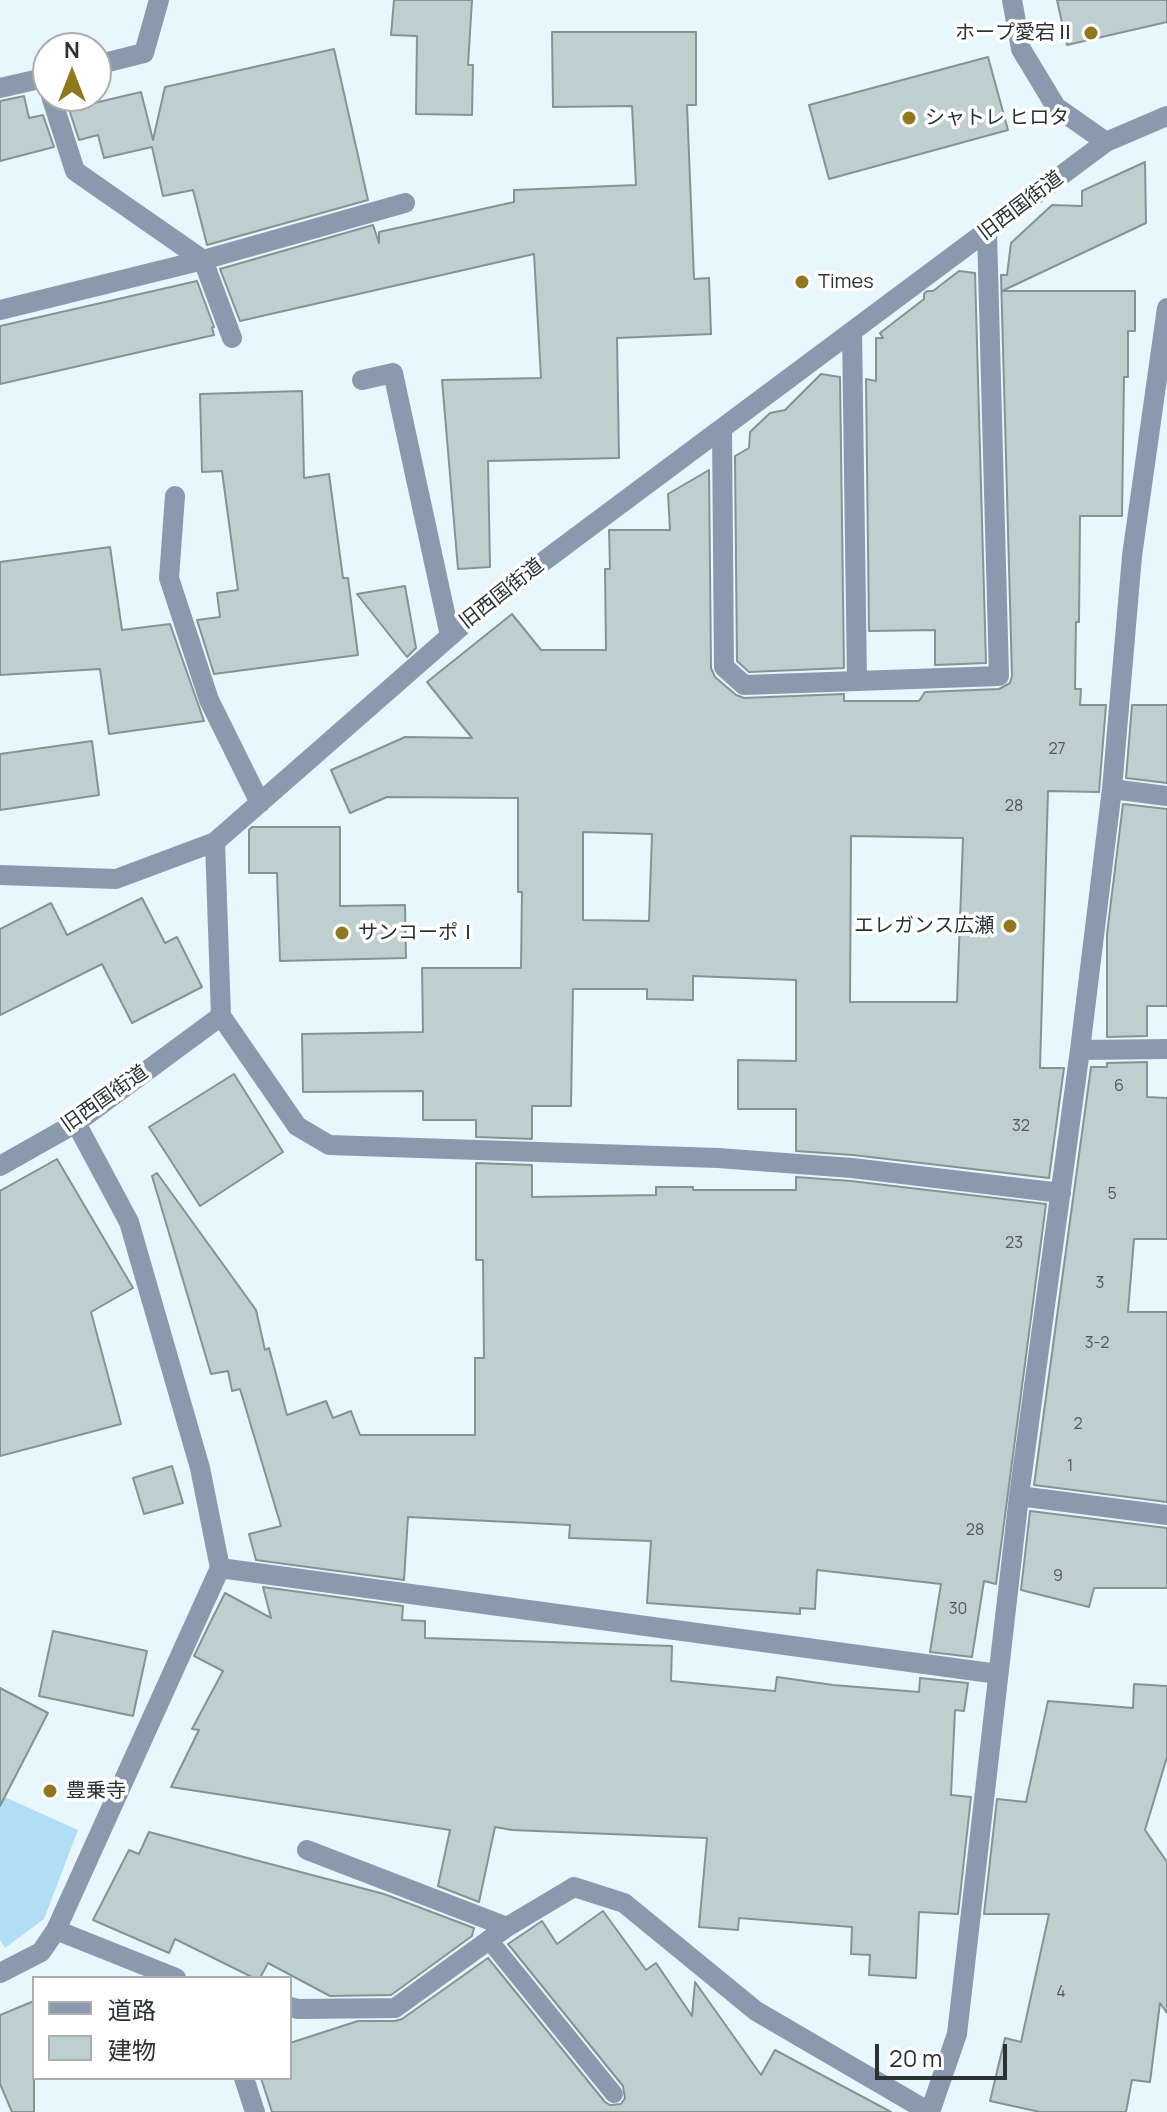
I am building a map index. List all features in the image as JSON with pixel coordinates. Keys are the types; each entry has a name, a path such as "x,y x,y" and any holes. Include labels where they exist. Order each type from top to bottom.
{"street":[{"path":"112,61 144,53 159,0"},
{"path":"1012,0 1021,49 1056,107 1106,142"},
{"path":"0,88 32,85"},
{"path":"57,112 75,171 203,260 232,338"},
{"name":"旧西国街道","path":"215,842 489,602 1106,142 1167,116"},
{"path":"0,310 203,260 405,203"},
{"path":"722,429 724,667 744,685 999,676 987,232"},
{"path":"292,2008 395,2008 507,1927 574,1887 624,1903 756,2011 929,2112 957,2034 1019,1496 1112,789 1132,556 1167,308"},
{"path":"852,332 857,681"},
{"path":"362,380 393,373 450,636"},
{"path":"175,496 169,578 209,700 260,803"},
{"path":"1112,789 1167,796"},
{"path":"0,875 116,879 215,842 221,1016 297,1126 329,1145 718,1158 867,1169 1061,1193"},
{"name":"旧西国街道","path":"0,1166 76,1123 221,1016"},
{"path":"1080,1050 1167,1049"},
{"path":"0,1973 41,1952 56,1930 220,1568 200,1468 129,1222 76,1123"},
{"path":"1019,1496 1167,1515"},
{"path":"220,1568 998,1674"},
{"path":"307,1850 507,1927"},
{"path":"56,1930 171,1976"},
{"path":"245,2080 255,2112"}],"lane":[{"path":"489,1940 614,2094"}],"shaded area":[{"path":"0,1795 78,1830 44,1919 5,1948 0,1940"}],"building":[{"path":"394,0 472,0 468,65 473,65 472,115 416,114 417,36 391,35"},
{"name":"ホープ愛宕Ⅱ","path":"1057,0 1167,0 1167,22 1067,45"},
{"path":"552,32 696,32 696,105 687,105 694,279 709,278 711,334 617,338 619,458 488,461 490,567 458,569 442,380 541,378 534,254 240,321 220,269 373,225 379,243 379,232 514,202 514,190 636,185 632,106 553,107"},
{"path":"334,49 368,200 207,245 193,190 163,196 152,147 104,158 98,135 79,140 70,112 112,112 112,99 141,92 153,140 165,87"},
{"name":"シャトレ ヒロタ","path":"988,57 1008,130 829,179 809,105"},
{"path":"24,96 29,118 43,115 54,147 0,161 0,101"},
{"path":"1145,162 1146,223 1002,291 1135,291 1135,331 1128,331 1128,377 1124,377 1122,516 1080,516 1075,689 1081,689 1080,705 1106,705 1099,792 1048,791 1040,1068 1064,1068 1049,1178 796,1151 796,1109 738,1109 738,1060 796,1061 796,980 693,976 693,1000 647,999 647,989 573,989 571,1106 532,1106 532,1139 476,1137 476,1120 423,1120 423,1091 303,1092 302,1034 423,1032 422,968 521,968 518,798 387,797 350,813 331,770 405,737 472,738 427,682 512,614 541,650 606,650 605,569 610,569 609,530 670,530 668,494 709,470 711,668 715,677 736,695 744,698 844,694 844,701 919,701 925,692 999,689 1010,683 1001,275 1007,275 1011,243 1052,205 1082,206 1082,191","holes":["583,832 652,834 649,921 583,920","851,836 963,838 957,1002 850,1002"]},
{"path":"959,271 975,273 986,663 935,665 935,630 869,631 866,379 876,381 876,338 883,338 880,333 924,299 927,291 933,291"},
{"path":"197,281 214,327 214,335 0,384 0,326"},
{"path":"821,374 840,377 844,668 749,672 737,661 735,456 749,448 750,432 770,413 785,410"},
{"path":"302,391 304,478 329,474 343,578 348,578 358,655 214,674 197,620 220,617 217,593 238,590 222,471 202,472 200,394"},
{"path":"110,547 122,630 170,624 204,721 109,734 100,669 0,675 0,562"},
{"path":"405,586 416,648 407,657 357,594"},
{"path":"1132,705 1167,705 1167,783 1126,778"},
{"path":"92,741 99,795 0,810 0,754"},
{"path":"1123,804 1167,809 1167,1006 1147,1006 1147,1036 1107,1037 1107,934"},
{"path":"252,827 340,827 340,906 405,905 406,958 280,961 277,873 249,873 249,830"},
{"path":"142,898 165,943 177,937 202,987 132,1023 102,964 0,1015 0,929 51,903 67,935"},
{"path":"1147,1062 1147,1097 1167,1098 1167,1239 1134,1239 1128,1312 1167,1312 1167,1502 1034,1485 1091,1067 1107,1067 1107,1063"},
{"path":"234,1074 283,1152 200,1206 149,1127"},
{"path":"57,1159 133,1288 91,1312 121,1424 0,1456 0,1191"},
{"path":"476,1163 532,1165 532,1197 656,1195 656,1187 796,1190 796,1177 1046,1204 996,1584 984,1581 972,1657 930,1652 941,1584 817,1570 815,1609 800,1608 800,1614 647,1603 651,1541 569,1538 570,1525 408,1517 404,1580 256,1560 249,1534 281,1526 240,1389 232,1391 228,1371 211,1374 152,1176 157,1173 256,1310 265,1350 269,1348 287,1415 326,1401 333,1418 351,1411 360,1435 475,1435 475,1358 484,1358 483,1260 476,1260"},
{"path":"172,1466 183,1503 144,1514 133,1478"},
{"path":"1030,1511 1167,1528 1167,1588 1094,1588 1089,1607 1021,1590"},
{"path":"263,1587 403,1606 402,1620 425,1621 425,1638 672,1646 671,1681 775,1691 777,1677 919,1692 920,1678 968,1683 964,1711 955,1710 951,1795 971,1797 958,1914 919,1912 916,1978 869,1975 870,1955 851,1954 852,1927 739,1918 738,1930 699,1927 707,1838 495,1827 479,1902 438,1886 450,1830 171,1787 199,1730 192,1729 223,1671 194,1656 225,1593 271,1618"},
{"path":"53,1631 147,1651 133,1716 39,1696"},
{"path":"1134,1684 1167,1686 1167,1757 1145,1830 1167,1862 1167,2013 1160,2003 1150,2082 1132,2080 1126,2112 1040,2112 990,2101 1005,2038 1021,2042 1049,1914 984,1914 997,1799 1026,1802 1048,1701 1133,1708"},
{"path":"0,1688 48,1713 0,1806"},
{"path":"149,1832 384,1894 474,1928 472,1936 391,1995 330,1996 268,1963 261,1976 250,1976 175,1939 169,1953 93,1920 129,1850 139,1854"},
{"path":"603,1911 646,1970 656,1963 692,2016 695,1982 761,2075 775,2050 891,2112 272,2112 262,2080 292,2080 292,2042 358,2021 402,2019 488,1958 605,2102 621,2104 625,2098 623,2086 508,1944 542,1921 557,1944"},
{"path":"32,2002 34,2112 12,2112 0,2084 0,2015"}],"place":[{"name":"ホープ愛宕Ⅱ","path":"1091,33"},
{"name":"シャトレ ヒロタ","path":"909,118"},
{"name":"Times","path":"802,282"},
{"name":"エレガンス広瀬","path":"1010,926"},
{"name":"サンコーポⅠ","path":"342,933"},
{"name":"豊乗寺","path":"50,1791"}]}
